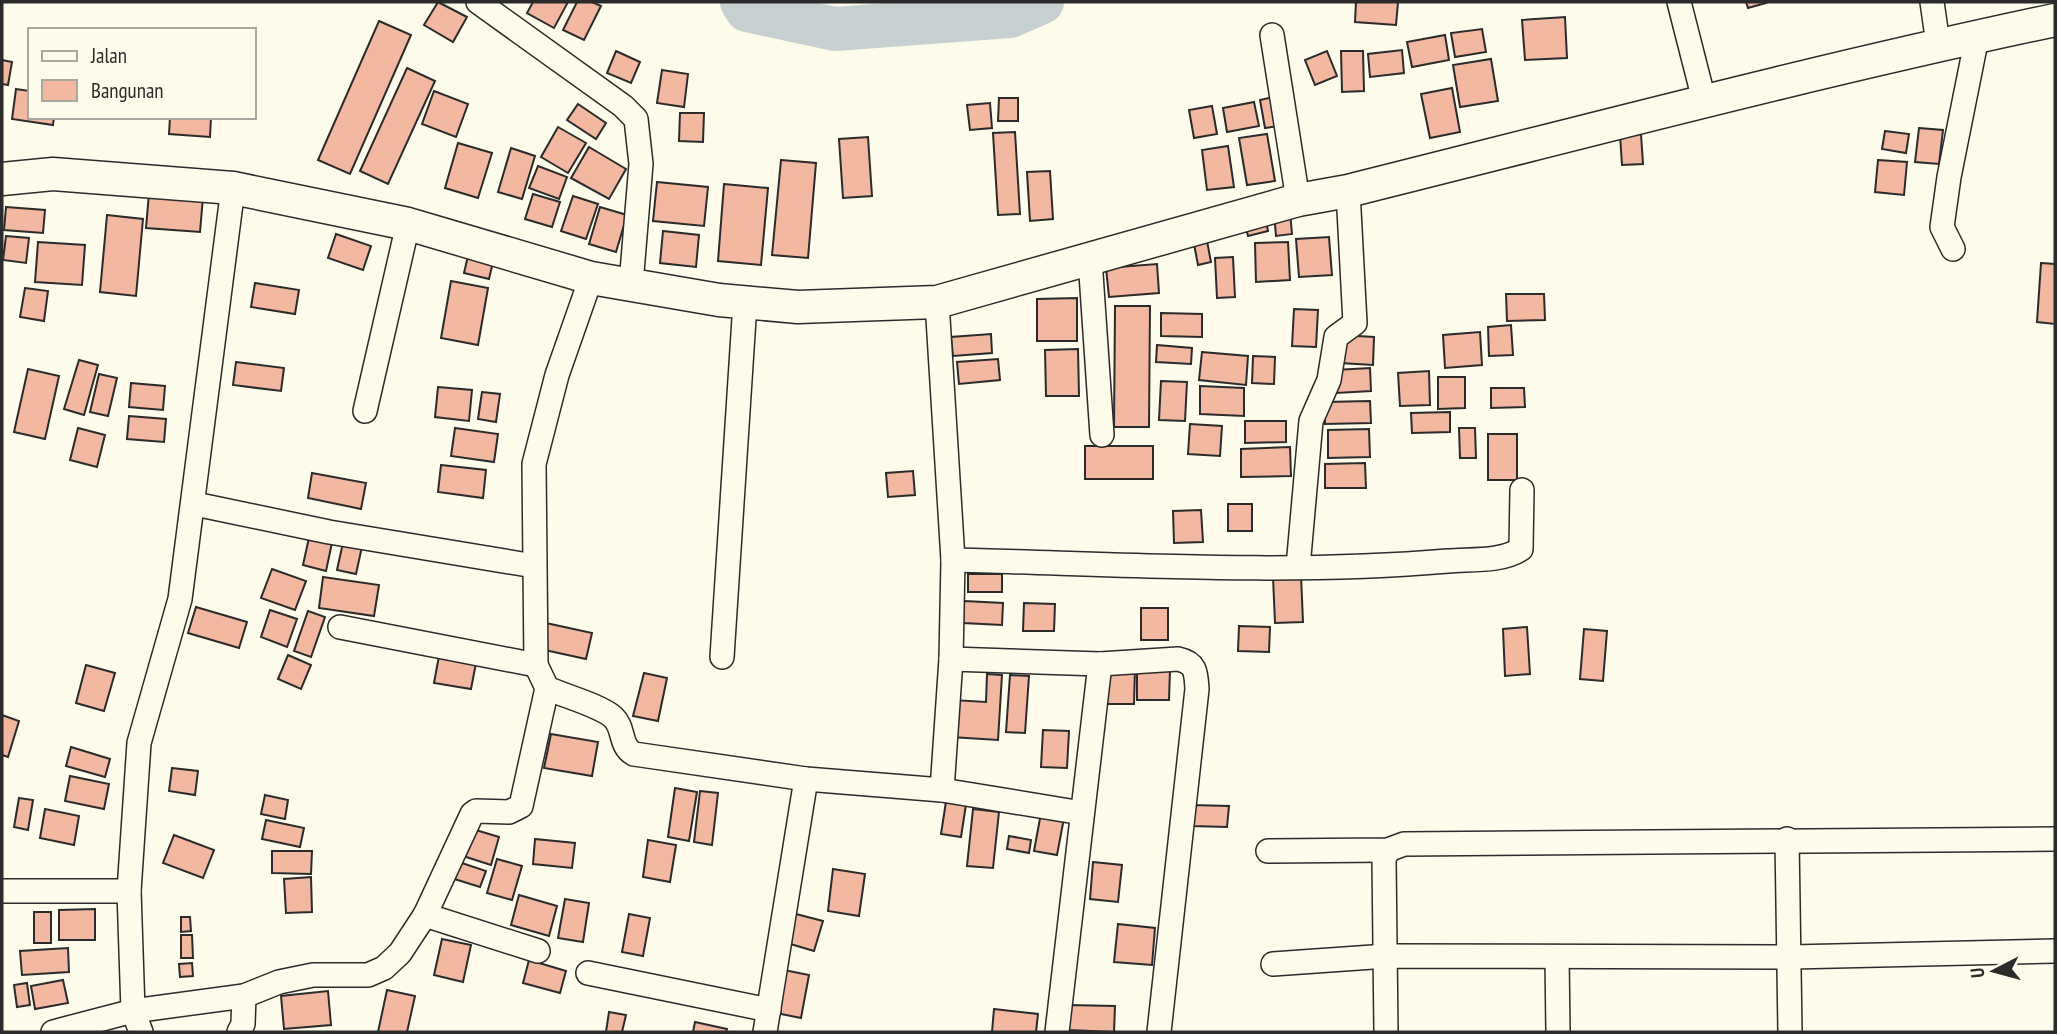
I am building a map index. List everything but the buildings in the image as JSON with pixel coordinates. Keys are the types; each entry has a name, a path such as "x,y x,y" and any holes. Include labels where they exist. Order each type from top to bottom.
{"street":[{"path":"478,2 623,106 636,119 641,164 631,284"},
{"path":"1679,2 1704,100"},
{"path":"1932,2 1938,44"},
{"path":"2,179 53,174 233,188 408,225 591,278 745,303 798,307 937,302 1298,200 1348,191 1704,100 1938,44 2055,20"},
{"path":"1272,35 1298,200"},
{"path":"1953,249 1942,227 1948,177 1977,37"},
{"path":"141,1032 133,1011 129,891 139,743 180,599 195,504 233,188"},
{"path":"1298,567 1311,421 1329,380 1336,337 1355,323 1348,191"},
{"path":"365,411 408,225"},
{"path":"1090,259 1102,435"},
{"path":"54,1032 133,1011 244,996 279,982 313,975 368,975 384,968 400,953 425,915 472,814 476,811 509,812 521,806 547,688 536,666 534,464 556,375 591,278"},
{"path":"937,302 953,561 951,659 942,790"},
{"path":"722,657 745,303"},
{"path":"953,561 1298,567 1399,565 1515,553 1521,549 1522,490"},
{"path":"195,504 329,532 534,566"},
{"path":"340,627 536,666"},
{"path":"951,659 1100,664 1178,659 1189,662 1196,669 1159,1032"},
{"path":"1058,1032 1100,664"},
{"path":"547,688 612,717 620,727 623,743 634,754 806,779 942,790 1082,813"},
{"path":"588,973 767,1021 806,779"},
{"path":"1268,851 1388,850 1404,845 2055,838"},
{"path":"1787,839 1791,957 1790,1032"},
{"path":"1386,1032 1384,859 1388,850"},
{"path":"2,891 129,891"},
{"path":"425,915 538,951"},
{"path":"1273,964 1387,956 1791,957 2055,950"},
{"path":"1557,957 1558,1032"},
{"path":"239,1032 243,1024 244,996"}],"waterway":[{"path":"742,2 747,10 835,29 1010,16 1042,2"}]}
